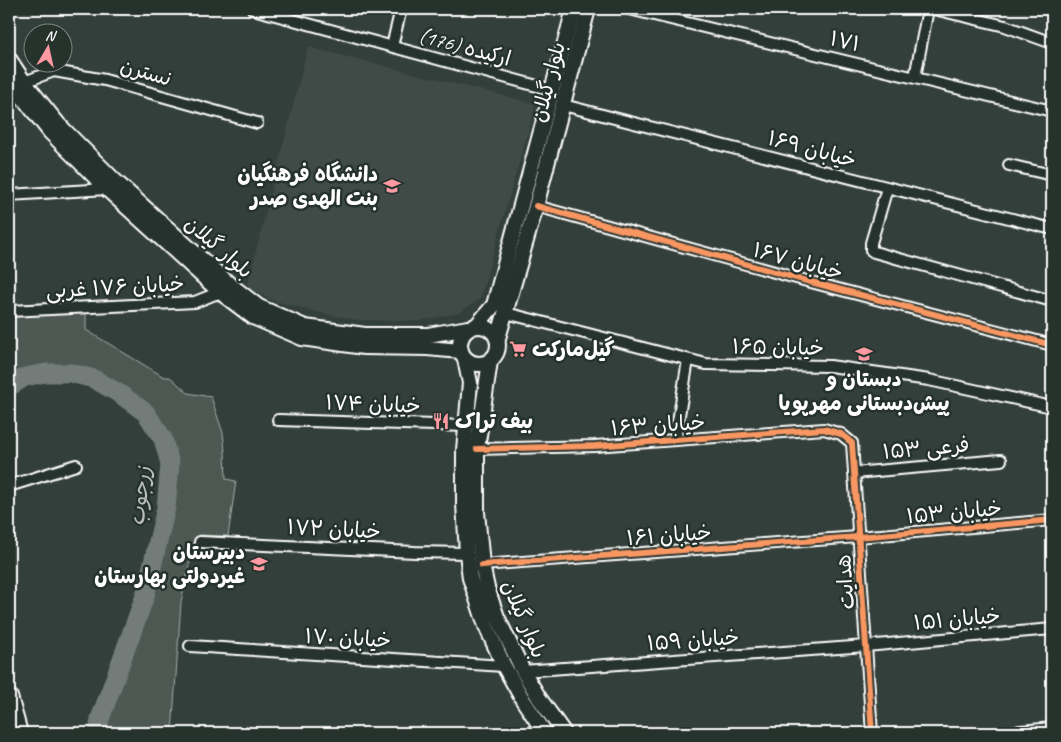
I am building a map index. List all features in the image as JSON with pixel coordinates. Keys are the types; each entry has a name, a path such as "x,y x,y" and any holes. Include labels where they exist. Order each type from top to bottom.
{"main road":[{"name":"بلوار گیلان","path":"14,85 58,124 115,181 228,283 259,307 305,327 366,335 428,335 472,327 494,305 574,9"},
{"name":"بلوار گیلان","path":"498,338 536,206 588,9"},
{"name":"بلوار گیلان","path":"9,59 14,85 50,132 107,189 220,292 253,317 302,338 364,347 427,348 463,355 470,383 464,450 464,504 470,578 486,626 504,666 523,700 545,733"},
{"path":"485,326 493,330 498,338 499,347 496,355 490,361 482,364 473,364 463,355 459,343 462,334 472,327 485,326"},
{"name":"بلوار گیلان","path":"490,361 477,449 477,512 482,565 487,588 497,617 523,671 539,698 564,733"},
{"path":"9,698 19,733"}],"street":[{"name":"ارکیده (176)","path":"253,9 552,90"},
{"path":"392,46 401,9"},
{"name":"۱۷۱","path":"629,9 1052,111"},
{"path":"915,77 928,9"},
{"path":"934,9 1005,26 1052,43"},
{"name":"نسترن","path":"14,85 54,71 105,80 257,123"},
{"name":"خیابان ۱۶۹","path":"563,105 1052,229"},
{"path":"1009,165 1052,176"},
{"path":"887,188 870,243 871,250 1052,301"},
{"path":"9,195 107,189"},
{"name":"خیابان ۱۶۷","path":"536,206 807,281 1052,345"},
{"name":"خیابان ۱۷۶ غربی","path":"9,311 195,302 220,292"},
{"name":"خیابان ۱۶۵","path":"506,312 706,364 830,366 929,380 1052,406"},
{"path":"674,440 688,360"},
{"name":"خیابان ۱۷۴","path":"278,420 466,426"},
{"name":"خیابان ۱۶۳","path":"477,449 595,446 824,430 841,434"},
{"name":"هدایت","path":"841,434 852,443 872,733"},
{"name":"۱۵۳ فرعی","path":"854,473 1001,460"},
{"path":"9,486 76,465"},
{"name":"خیابان ۱۵۳","path":"858,537 1052,520"},
{"name":"خیابان ۱۶۱","path":"482,565 858,537"},
{"name":"خیابان ۱۷۲","path":"200,542 467,553"},
{"name":"خیابان ۱۵۱","path":"866,646 1052,629"},
{"name":"خیابان ۱۷۰","path":"190,646 504,666"},
{"name":"خیابان ۱۵۹","path":"523,671 866,646"},
{"path":"1001,733 1052,728"}],"shaded area":[{"name":"دانشگاه فرهنگیان بنت الهدی صدر","path":"308,47 536,104 480,299 458,313 419,321 357,320 316,312 272,300 247,287"},
{"path":"86,311 86,330 164,377 170,377 188,393 211,397 223,433 226,479 236,481 228,536 199,535 189,565 181,602 172,733 104,733 117,685 139,638 164,551 175,497 176,471 166,437 154,418 128,393 107,381 88,374 65,370 25,373 9,378 9,315"}],"waterway":[{"name":"زرجوب","path":"9,387 25,377 46,373 71,373 94,379 120,394 146,413 163,439 170,464 166,508 145,596 100,719 98,733"}],"cycle path":[{"path":"536,206 807,281 1052,345"},
{"path":"477,449 595,446 824,429 841,434 852,443 872,733"},
{"path":"482,565 858,537 1052,520"}],"place":[{"name":"دانشگاه فرهنگیان بنت الهدی صدر","path":"392,186"},
{"name":"گیل‌مارکت","path":"518,349"},
{"name":"دبستان و پیش‌دبستانی مهرپویا","path":"864,354"},
{"name":"بیف تراک","path":"441,421"},
{"name":"دبیرستان غیردولتی بهارستان","path":"259,564"}]}
